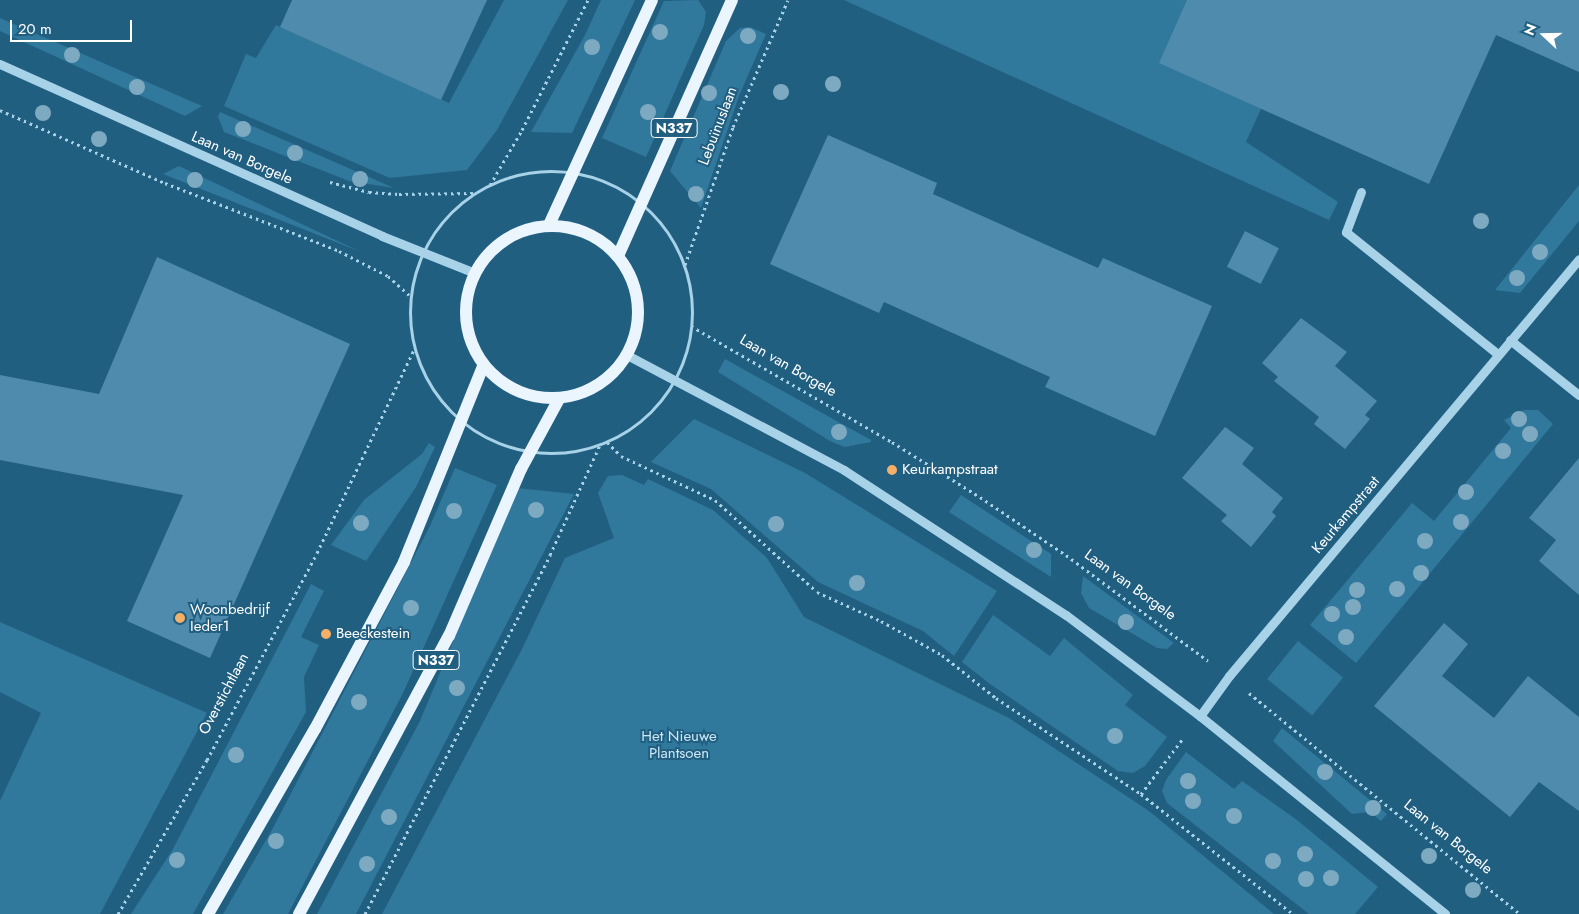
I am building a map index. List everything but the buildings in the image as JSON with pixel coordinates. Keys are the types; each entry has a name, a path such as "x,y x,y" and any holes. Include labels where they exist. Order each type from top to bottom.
{"main road":[{"path":"549,226 652,0"},
{"name":"N337","path":"618,256 732,0"},
{"path":"564,226 594,236 618,256 634,286 638,304 634,339 627,355 614,372 598,386 579,395 558,399 524,395 509,388 483,366 473,349 465,311 475,273 497,244 530,228 564,226"},
{"path":"208,914 315,729 404,562 483,366"},
{"name":"N337","path":"299,914 449,636 529,452 558,399"}],"street":[{"name":"Laan van Borgele","path":"0,64 382,236 475,273"},
{"path":"1361,192 1346,232 1498,354"},
{"name":"Keurkampstraat","path":"1200,716 1229,676 1579,259"},
{"path":"1510,340 1579,396"},
{"path":"627,355 844,470 941,531 1066,615 1200,716 1445,914"}],"path":[{"path":"490,184 522,130 588,0"},
{"name":"Lebuïnuslaan","path":"685,266 733,127 788,0"},
{"path":"0,110 165,183 339,251 388,276 410,296"},
{"path":"321,179 369,192 429,195 476,192"},
{"name":"Laan van Borgele","path":"691,326 892,442 980,498 1073,561 1229,676 1520,914"},
{"name":"Overstichtlaan","path":"118,914 207,760 317,553 414,349"},
{"path":"606,442 621,456 715,500 817,592 881,621 942,654 996,698 1141,794 1293,914"},
{"path":"365,914 545,563 600,445"},
{"path":"1141,794 1200,716"}],"green space":[{"path":"504,0 568,0 497,130 467,170 390,178 224,106 246,54 256,58 276,25 449,103"},
{"path":"601,0 635,0 572,133 531,132 585,35"},
{"path":"698,0 706,12 704,25 646,157 602,138 664,1"},
{"path":"844,0 1310,0 1246,142 1338,202 1329,220"},
{"path":"0,18 202,106 185,116 0,31"},
{"path":"750,27 766,34 739,96 701,208 670,171 726,41 740,28"},
{"path":"220,112 394,188 349,181 224,132 218,117"},
{"path":"179,166 361,252 163,174"},
{"path":"1579,185 1579,221 1520,293 1495,290"},
{"path":"725,359 871,440 871,442 845,447 830,441 718,372"},
{"path":"1524,410 1538,410 1553,424 1356,663 1310,625 1412,503 1434,521 1511,428 1504,420"},
{"path":"694,419 805,473 997,591 954,656 923,631 818,582 711,489 651,462"},
{"path":"429,443 435,447 416,487 366,561 331,545 364,500 422,454"},
{"path":"455,468 497,485 403,693 288,914 223,914 273,828 430,526"},
{"name":"Het Nieuwe Plantsoen","path":"622,475 644,485 648,479 713,510 767,558 804,617 1009,718 1149,811 1274,914 382,914 522,649 565,558 614,538 598,493 608,476"},
{"path":"517,488 574,494 356,914 317,914 420,721"},
{"path":"961,495 1051,554 1051,577 949,512"},
{"path":"1083,576 1174,643 1167,649 1157,648 1089,608 1081,593"},
{"path":"311,584 324,591 301,637 319,645 304,677 306,712 193,914 131,914 173,849"},
{"path":"993,615 1050,656 1064,638 1133,695 1125,705 1167,737 1145,766 1133,773 1118,771 990,684 962,662"},
{"path":"0,622 207,713 100,914 0,914 0,801 41,713 0,692"},
{"path":"1298,641 1343,678 1312,716 1267,679"},
{"path":"1282,728 1387,814 1381,821 1370,812 1352,814 1273,741"},
{"path":"1186,752 1234,789 1242,781 1297,820 1378,887 1355,914 1309,914 1167,803 1162,791 1166,780"}],"place":[{"name":"Keurkampstraat","path":"892,470"},
{"name":"Woonbedrijf Ieder1","path":"180,618"},
{"name":"Beeckestein","path":"326,634"}]}
